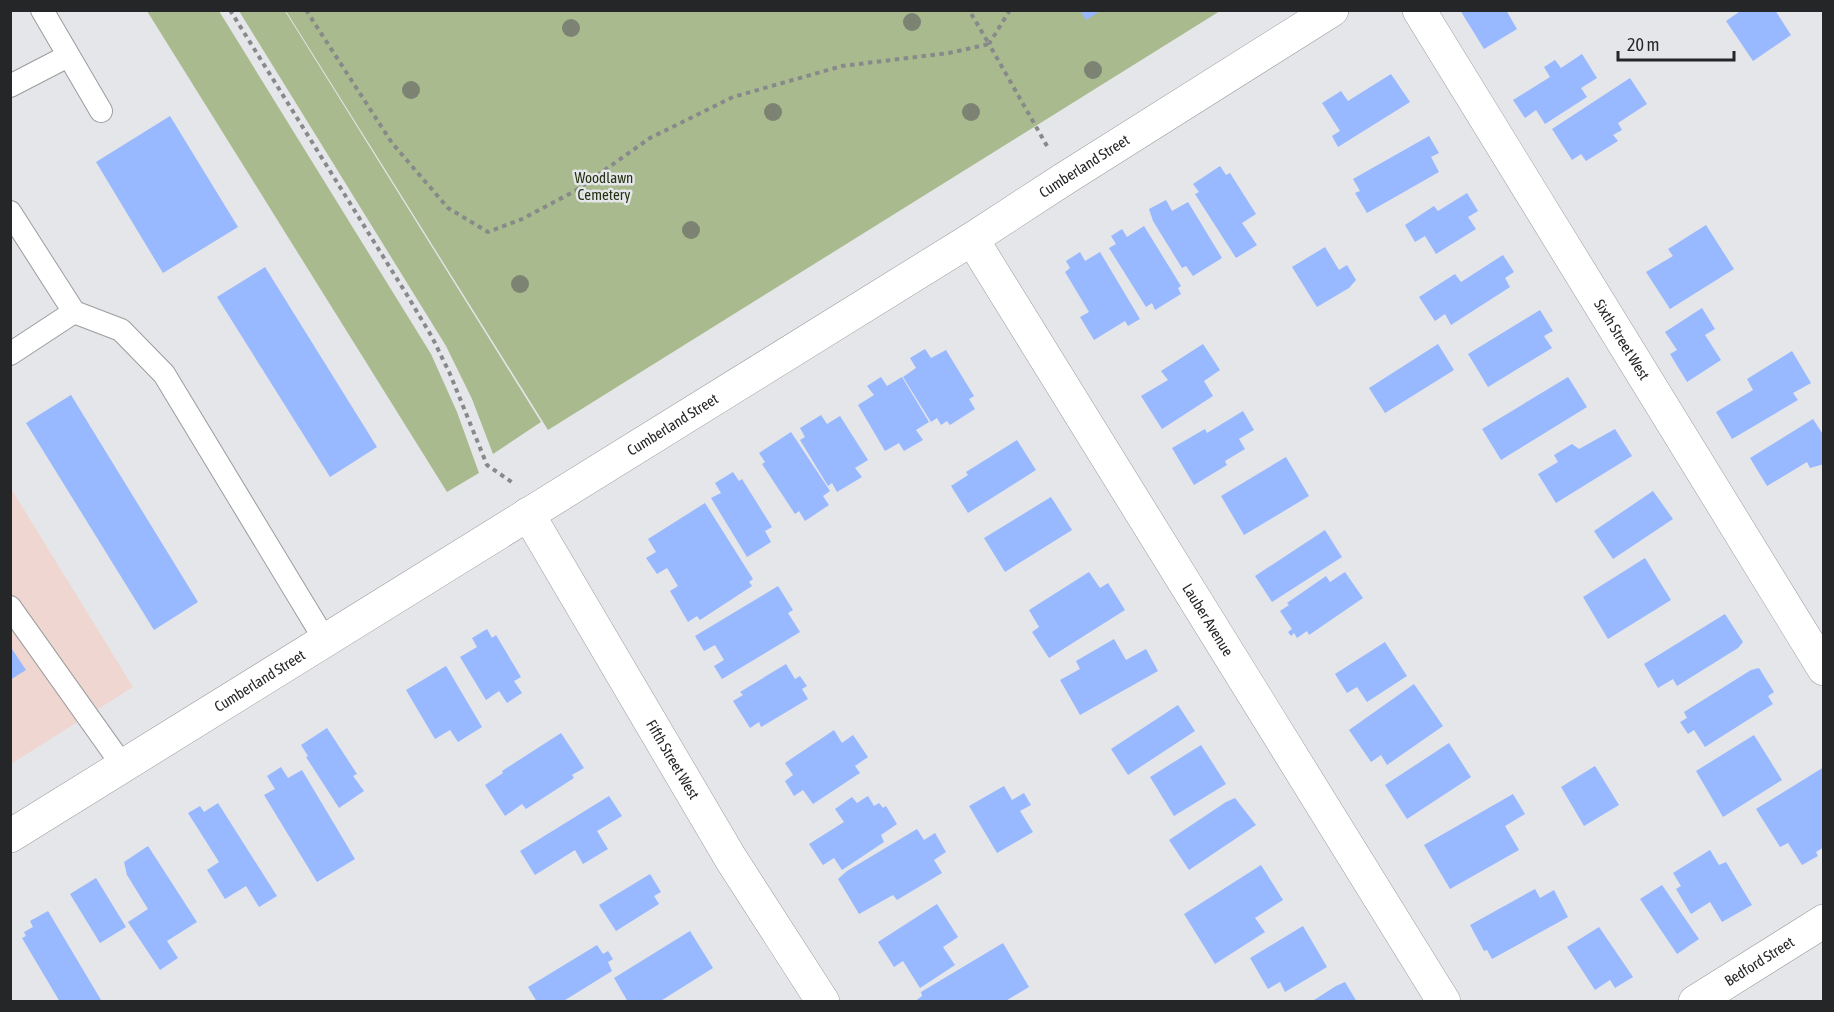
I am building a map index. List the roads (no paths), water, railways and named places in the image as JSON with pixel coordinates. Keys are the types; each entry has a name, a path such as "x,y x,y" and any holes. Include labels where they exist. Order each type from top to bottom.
{"street":[{"name":"Cumberland Street","path":"10,836 972,239 1332,10"},
{"name":"Sixth Street West","path":"1419,10 1824,669"},
{"name":"Lauber Avenue","path":"972,239 1444,1002"},
{"name":"Fifth Street West","path":"528,514 731,859 823,1002"},
{"name":"Bedford Street","path":"1695,1002 1824,921"}],"lane":[{"path":"42,10 101,111"},
{"path":"10,86 68,56"},
{"path":"10,212 74,312 121,330 164,374 325,640"},
{"path":"10,354 74,312"},
{"path":"10,607 123,766"}],"park label":[{"name":"Woodlawn Cemetery","path":"604,186"}]}
